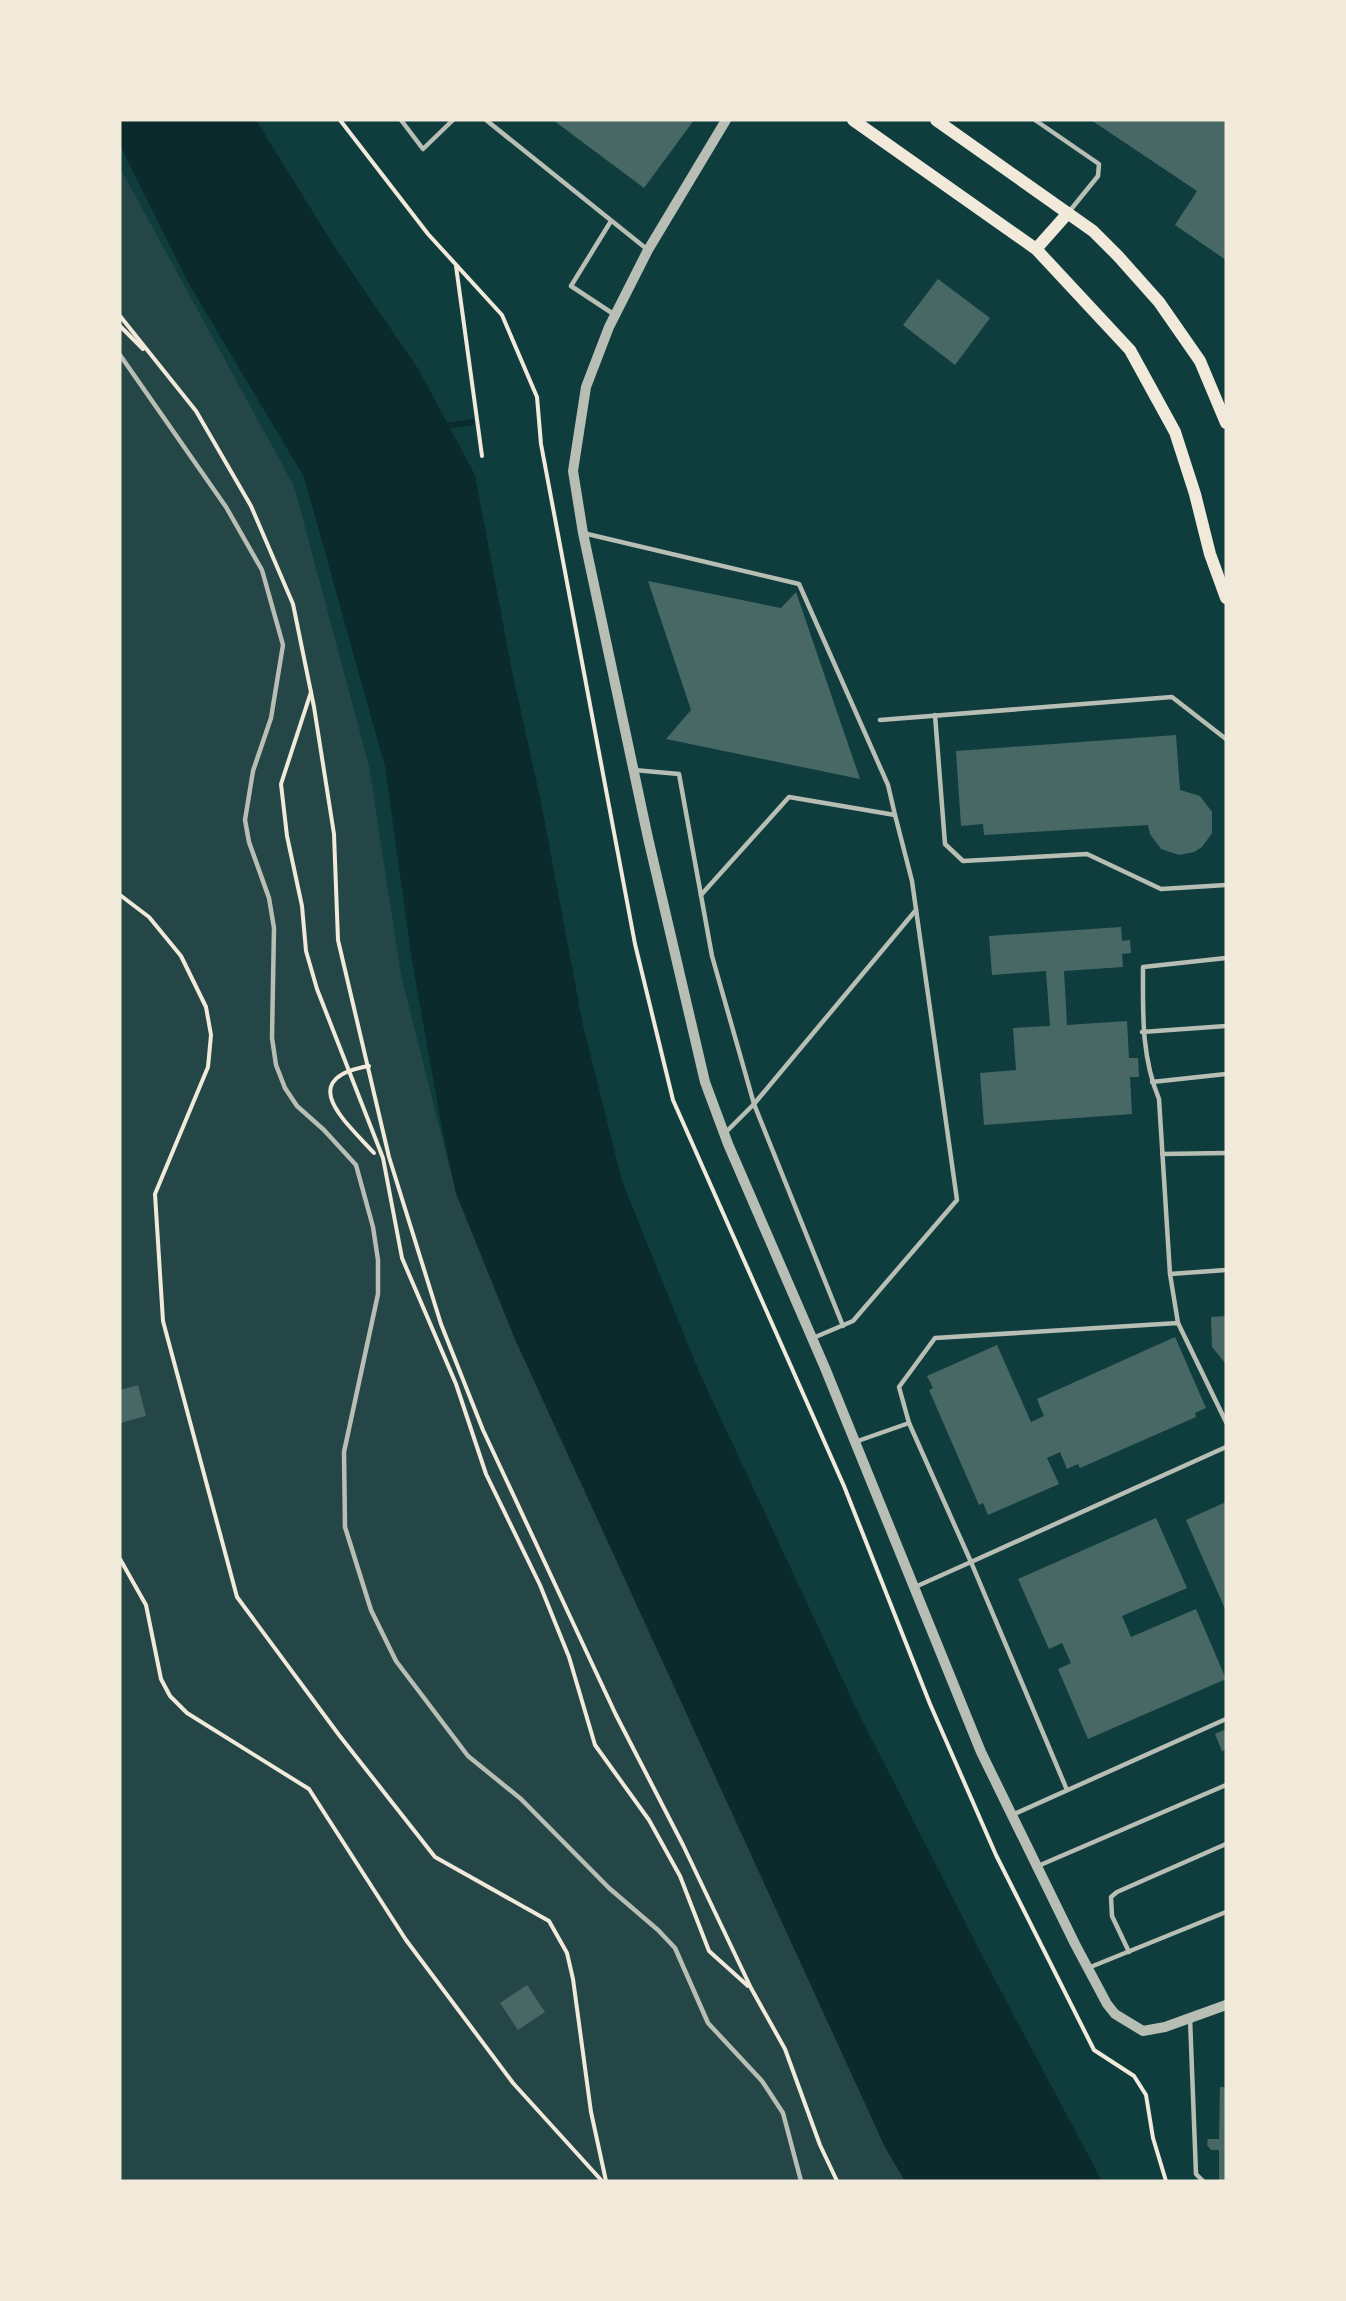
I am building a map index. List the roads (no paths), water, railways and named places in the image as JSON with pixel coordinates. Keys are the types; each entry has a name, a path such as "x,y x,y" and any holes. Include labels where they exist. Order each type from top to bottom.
{"main road":[{"path":"853,120 1036,249 1130,350 1175,432 1195,494 1210,554 1226,598"},
{"path":"936,120 1093,231 1159,302 1200,361 1226,423"},
{"path":"1036,249 1068,213"}],"street":[{"path":"726,120 648,250 615,315 586,387 573,471 583,533 633,770 705,1082 981,1752 1088,1968 1115,2014 1143,2031 1226,2005"}],"lane":[{"path":"401,120 423,149 453,120"},
{"path":"486,120 648,250"},
{"path":"1035,120 1099,164 1098,176 1068,213"},
{"path":"611,220 571,286 615,315"},
{"path":"120,356 226,507 262,570 283,645 271,718 253,771 246,820 249,842 269,898 274,928 272,1038 276,1065 285,1088 297,1106 356,1165 373,1227 378,1260 378,1294 344,1452 345,1527 370,1610 396,1661 468,1756 521,1799 609,1888 658,1929 675,1948 708,2023 762,2081 783,2113 801,2181"},
{"path":"583,533 799,584 888,785 912,881 957,1200 853,1321 812,1339"},
{"path":"880,720 1172,697 1226,739"},
{"path":"935,715 945,844 963,861 1087,854 1161,889 1226,885"},
{"path":"633,770 679,774 712,956 754,1104 843,1326"},
{"path":"701,895 789,797 895,815"},
{"path":"725,1134 754,1104 916,910"},
{"path":"1226,958 1143,967 1142,1032 1152,1082 1159,1099 1170,1274 1178,1323 1226,1422"},
{"path":"1142,1032 1226,1026"},
{"path":"1152,1082 1226,1074"},
{"path":"1162,1154 1226,1153"},
{"path":"1170,1274 1226,1270"},
{"path":"1067,1790 971,1562 909,1423 899,1387 935,1338 1178,1323"},
{"path":"855,1442 909,1423"},
{"path":"914,1587 1226,1447"},
{"path":"1011,1815 1226,1719"},
{"path":"1036,1866 1226,1785"},
{"path":"1129,1952 1112,1916 1111,1897 1116,1892 1226,1844"},
{"path":"1088,1968 1226,1912"},
{"path":"1190,2018 1196,2174 1203,2181"}],"waterway":[{"path":"440,427 472,422"}]}
